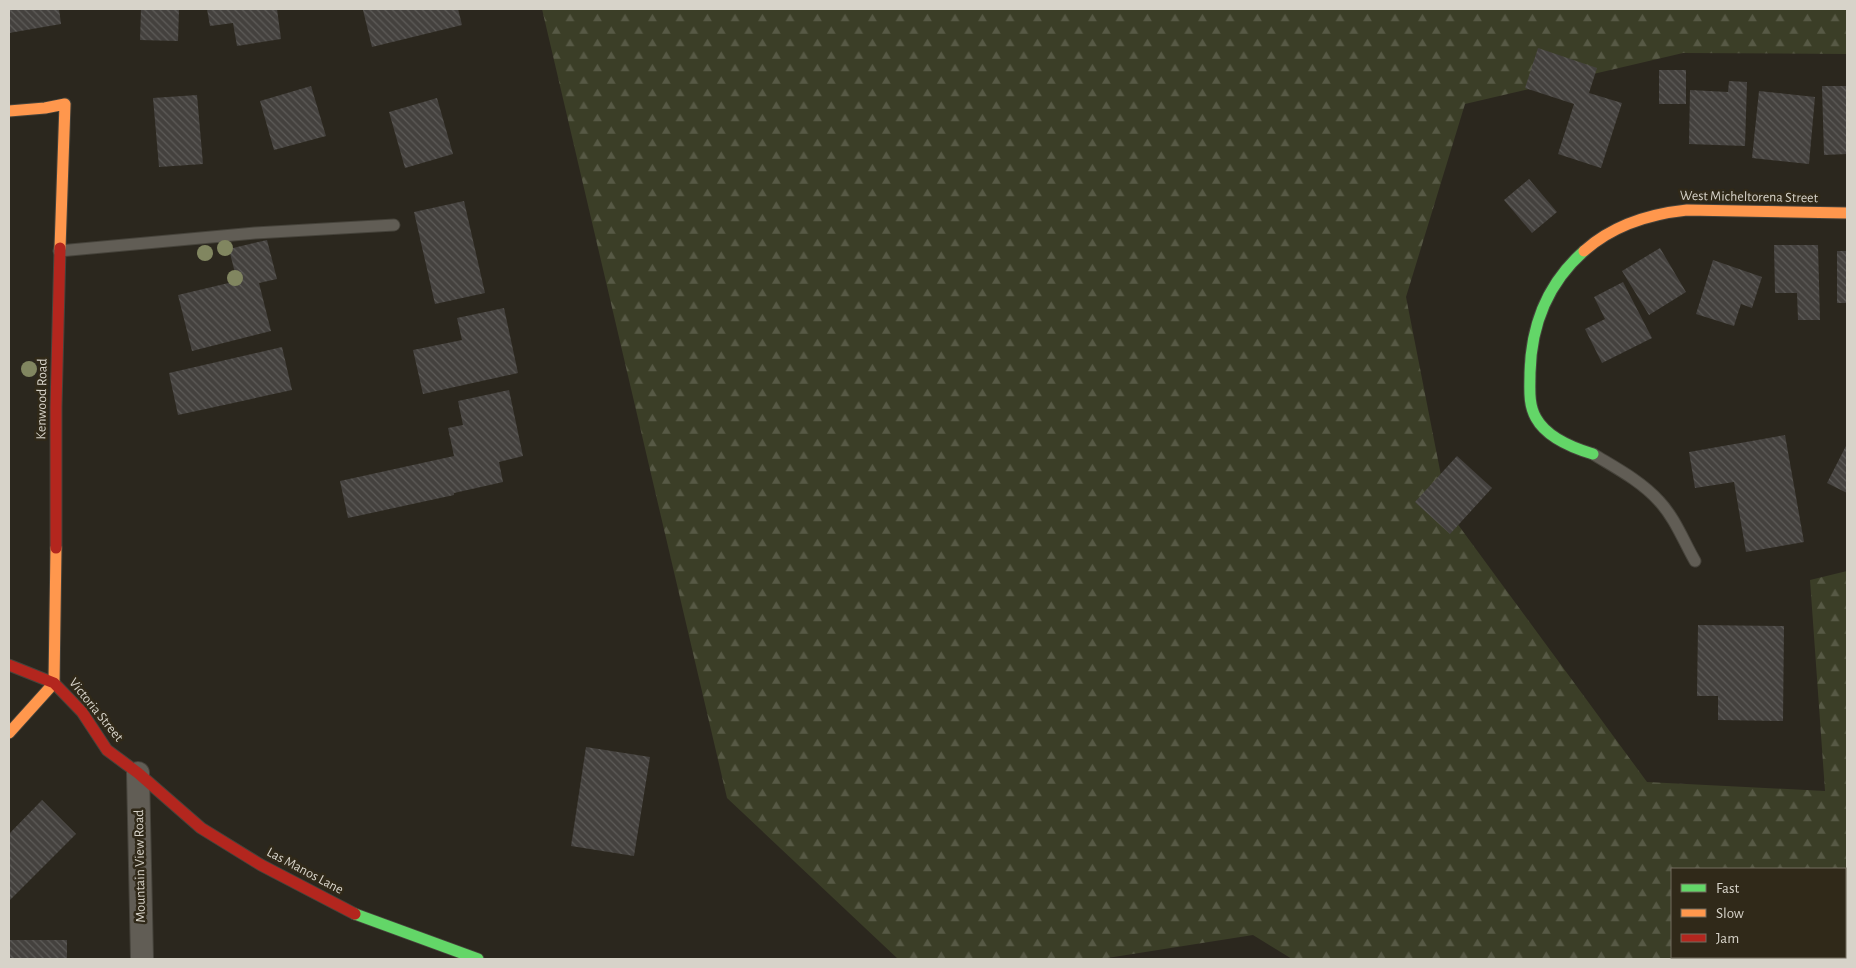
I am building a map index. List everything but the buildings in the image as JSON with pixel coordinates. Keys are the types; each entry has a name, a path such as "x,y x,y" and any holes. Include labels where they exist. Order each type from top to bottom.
{"street":[{"name":"Kenwood Road","path":"9,111 65,104 59,251 56,406 57,622 54,683"},
{"name":"West Micheltorena Street","path":"1593,454 1584,452 1548,433 1537,420 1530,404 1529,388 1531,347 1535,329 1548,296 1567,268 1592,244 1620,226 1669,211 1847,213"},
{"path":"9,665 54,683 9,733"},
{"name":"Victoria Street","path":"54,683 82,712 107,750 138,773"},
{"name":"Mountain View Road","path":"138,773 142,959"},
{"name":"Las Manos Lane","path":"138,773 201,828 261,865 350,912 478,959"}],"lane":[{"path":"59,251 209,237 394,225"},
{"path":"1593,454 1640,484 1660,502 1696,561"}],"green space":[{"path":"542,9 1847,9 1847,54 1683,53 1465,104 1406,297 1448,511 1647,782 1825,791 1810,580 1847,571 1847,959 1292,959 1253,935 1101,959 898,959 727,798"}],"traffic: fast":[{"path":"1584,251 1571,263 1551,291 1538,321 1531,355 1530,396 1533,413 1547,431 1561,441 1593,454"},
{"path":"355,914 478,959"}],"traffic: slow":[{"path":"9,111 65,104 60,248"},
{"path":"1584,251 1607,234 1619,228 1659,214 1687,210 1847,213"},
{"path":"9,733 54,683 56,548"}],"traffic: jam":[{"path":"56,548 56,407 60,248"},
{"path":"9,665 54,683 82,712 107,750 138,773 201,828 261,865 355,914"}]}
